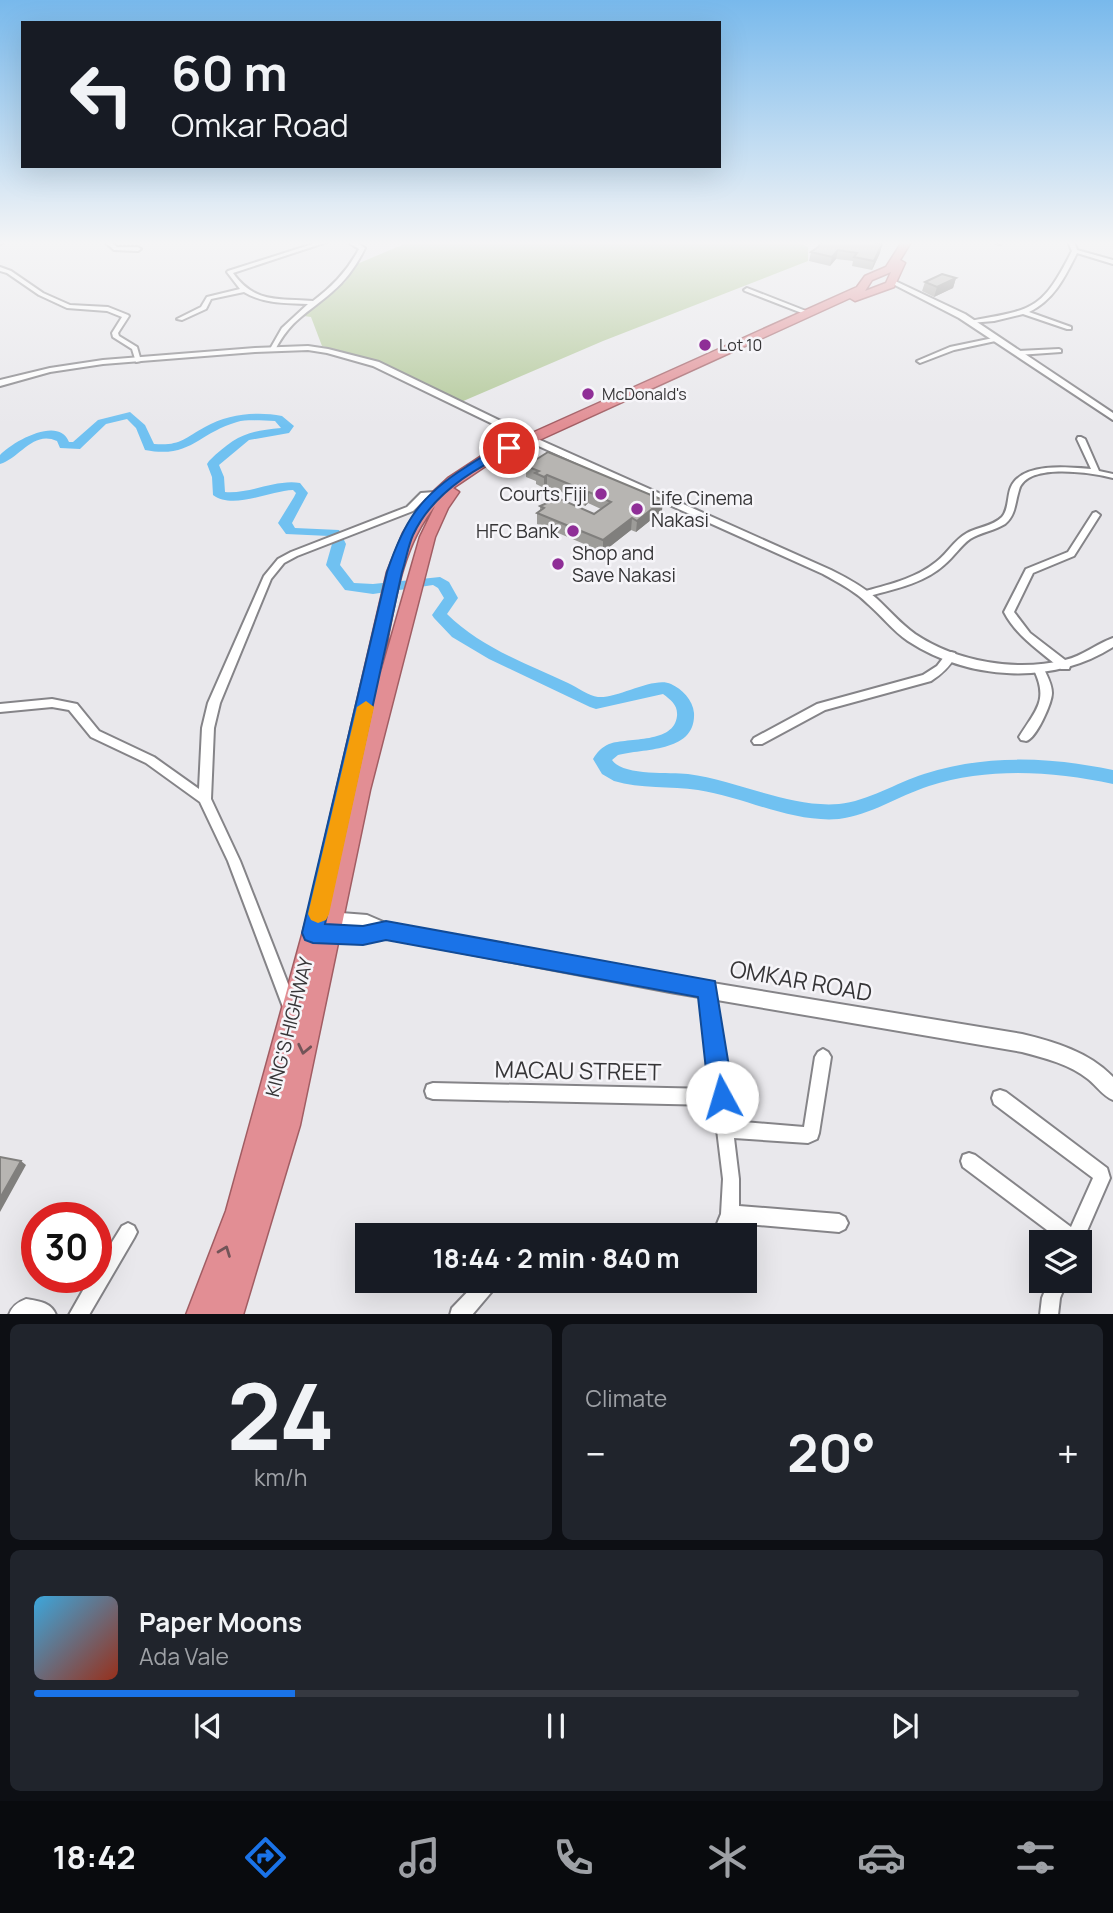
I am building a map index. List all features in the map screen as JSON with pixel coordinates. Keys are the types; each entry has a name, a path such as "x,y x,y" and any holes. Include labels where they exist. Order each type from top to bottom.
{"highway":[{"name":"KING'S HIGHWAY","path":"227,1314 264,1209 295,1097 323,926 401,601 417,572 425,537 438,510 455,488 473,474 533,440 831,303"},
{"name":"KING'S HIGHWAY","path":"401,601 395,572 407,535 424,506 435,495 488,458 845,303"},
{"name":"KING'S HIGHWAY","path":"201,1314 240,1211 293,1013 323,926"}],"street":[{"path":"61,303 69,307 108,309 123,313 126,316 115,333 116,337 135,348 138,361"},
{"path":"180,319 204,308 206,303"},
{"path":"273,349 291,321 315,303"},
{"path":"781,303 809,314"},
{"path":"935,303 972,322 1113,417"},
{"path":"972,322 1025,313 1040,303"},
{"path":"1025,313 1069,328"},
{"path":"920,361 952,348 998,339"},
{"path":"0,383 73,366 273,349 328,351 376,363 533,440 827,572 864,594 912,637 951,656 998,666 1039,670 1065,666 1101,651 1113,642"},
{"path":"1018,353 1059,351"},
{"path":"1081,439 1097,472"},
{"path":"864,594 896,586 927,572 946,559 963,539 1003,521 1009,514 1017,484 1022,479 1038,472 1059,470 1097,472 1113,476"},
{"path":"293,1013 234,861 205,799 208,728 214,702 267,578 281,561 410,509 424,495 435,495"},
{"path":"1065,666 1028,636 1009,612 1029,571 1071,554 1096,515"},
{"path":"758,741 821,707 926,678 941,669 951,656"},
{"path":"1025,737 1048,699 1047,683 1039,670"},
{"path":"0,708 52,703 73,707 95,734 150,760 205,799"},
{"name":"OMKAR ROAD","path":"323,926 363,935 386,931 670,984 708,988 1051,1050 1076,1061 1103,1078 1113,1091"},
{"path":"708,988 731,1179 730,1214 726,1223"},
{"path":"724,1129 808,1135 811,1133 823,1057"},
{"name":"MACAU STREET","path":"433,1091 722,1097"},
{"path":"1000,1098 1101,1174 1102,1178 1079,1230"},
{"path":"969,1161 1060,1230"},
{"path":"730,1214 839,1223"},
{"path":"78,1314 128,1232"},
{"path":"459,1314 477,1293"},
{"path":"1049,1314 1053,1293"},
{"path":"18,1314 26,1308 47,1314"}],"green space":[{"path":"319,303 700,303 461,402 372,359 322,346 311,317 304,316"}],"building":[{"path":"548,452 663,500 637,521 632,518 603,540 537,513 544,508 540,506 558,498 594,514 611,502 589,492 585,494 578,491 581,489 547,475 544,477 535,473 539,471 526,466"},
{"path":"0,1157 21,1161 0,1198"}],"waterway":[{"path":"0,460 13,449 38,436 57,436 63,439 64,445 76,446 102,422 130,415 141,427 149,447 172,449 184,446 211,428 238,418 278,418 288,426 285,431 245,437 213,464 218,477 219,495 248,495 296,486 302,493 285,523 291,531 334,533 339,544 333,565 350,587 373,589 435,580 444,585 451,598 439,615 457,633 495,655 596,703 665,688 678,697 683,704 685,718 676,735 667,740 613,750 602,759 608,769 620,776 699,783 794,807 827,812 851,809 929,779 975,769 1045,767 1113,777"}],"slow traffic":[{"path":"318,914 366,707"}],"place":[{"name":"Lot 10","path":"705,345"},
{"name":"McDonald's","path":"588,394"},
{"name":"Courts Fiji","path":"601,494"},
{"name":"Life Cinema Nakasi","path":"637,509"},
{"name":"HFC Bank","path":"573,531"},
{"name":"Shop and Save Nakasi","path":"558,564"}],"route":[{"path":"509,448 446,485 424,506 407,535 395,572 313,933 363,935 386,931 670,984 708,988 722,1097"}]}
